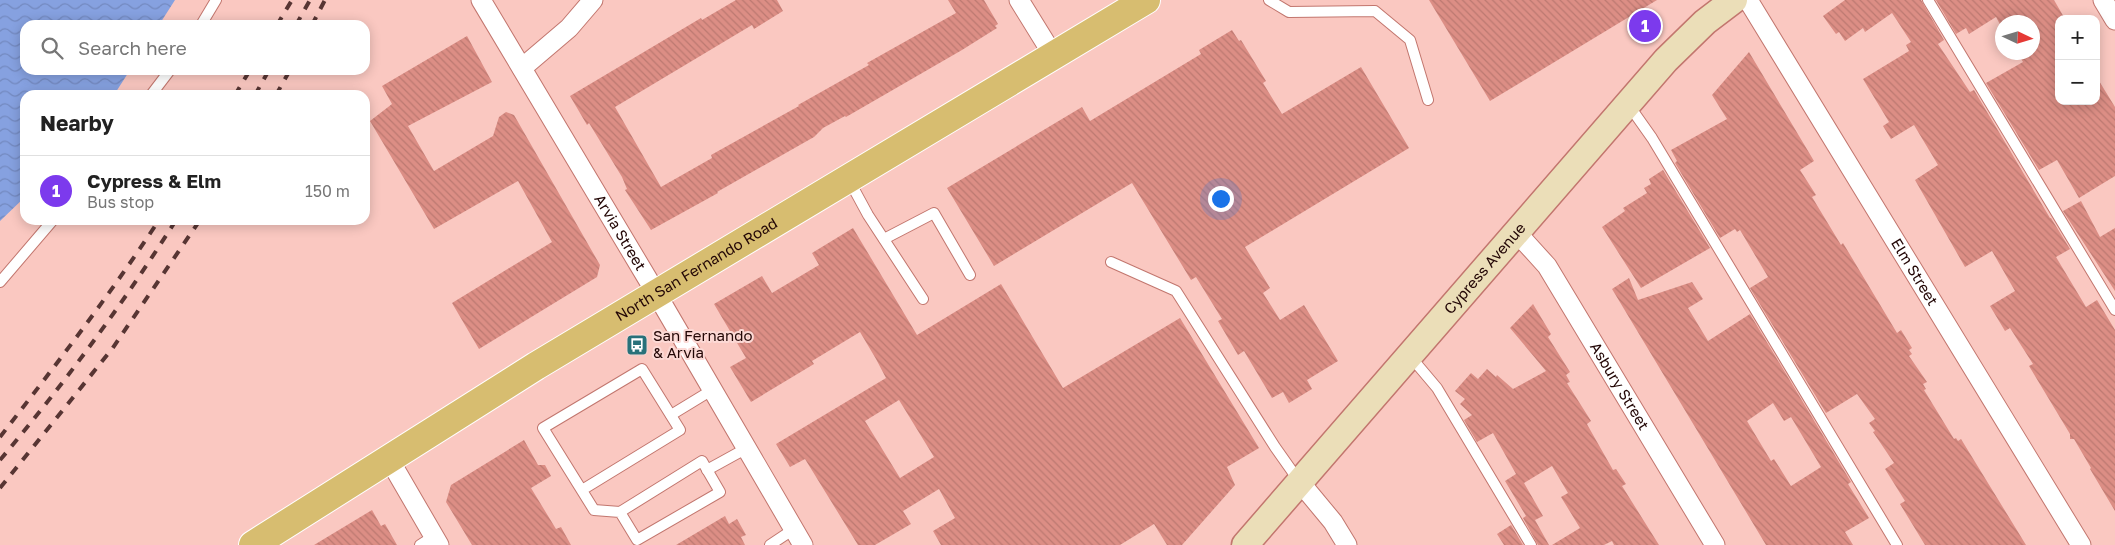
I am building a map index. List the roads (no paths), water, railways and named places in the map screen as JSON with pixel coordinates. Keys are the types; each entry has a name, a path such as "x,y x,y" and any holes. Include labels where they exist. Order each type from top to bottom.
{"main road":[{"name":"North San Fernando Road","path":"253,545 536,366 1146,0"}],"street":[{"name":"Arvia Street","path":"481,0 799,537"},
{"path":"522,68 570,28 593,0"},
{"path":"1019,0 1053,55"},
{"name":"Cypress Avenue","path":"1245,545 1666,60 1704,22 1734,0"},
{"name":"Elm Street","path":"1748,0 2080,545"},
{"path":"2104,0 2115,20"},
{"name":"Asbury Street","path":"1517,233 1547,266 1715,545"},
{"path":"389,459 431,542"},
{"path":"1299,481 1333,522 1347,545"}],"lane":[{"path":"204,20 216,0"},
{"path":"1269,0 1289,12 1375,11 1410,40 1428,100"},
{"path":"1323,0 1330,11"},
{"path":"1928,0 2115,310"},
{"path":"155,90 166,75"},
{"path":"1628,104 1652,138 1896,545"},
{"path":"849,179 884,239 923,298"},
{"path":"884,239 934,213 970,275"},
{"path":"0,282 49,225"},
{"path":"1111,262 1176,291 1299,481"},
{"path":"1410,356 1437,388 1531,545"},
{"path":"582,490 680,430 642,368 543,428 594,510 620,512 702,462 720,492 637,540 620,512"},
{"path":"671,415 712,390"},
{"path":"707,470 748,448"},
{"path":"770,545 799,537"}],"water":[{"path":"0,0 175,0 162,20 20,20 20,75 127,75 117,90 20,90 20,202 0,221"}],"railway":[{"path":"280,20 292,0"},
{"path":"299,20 310,0"},
{"path":"315,20 325,0"},
{"path":"238,90 247,75"},
{"path":"258,90 266,75"},
{"path":"279,90 287,75"},
{"path":"0,437 102,303 156,225"},
{"path":"0,460 92,343 173,225"},
{"path":"0,488 112,349 197,225"}],"place":[{"name":"Cypress & Elm","path":"1645,26"},
{"name":"San Fernando & Arvia","path":"637,345"}]}
